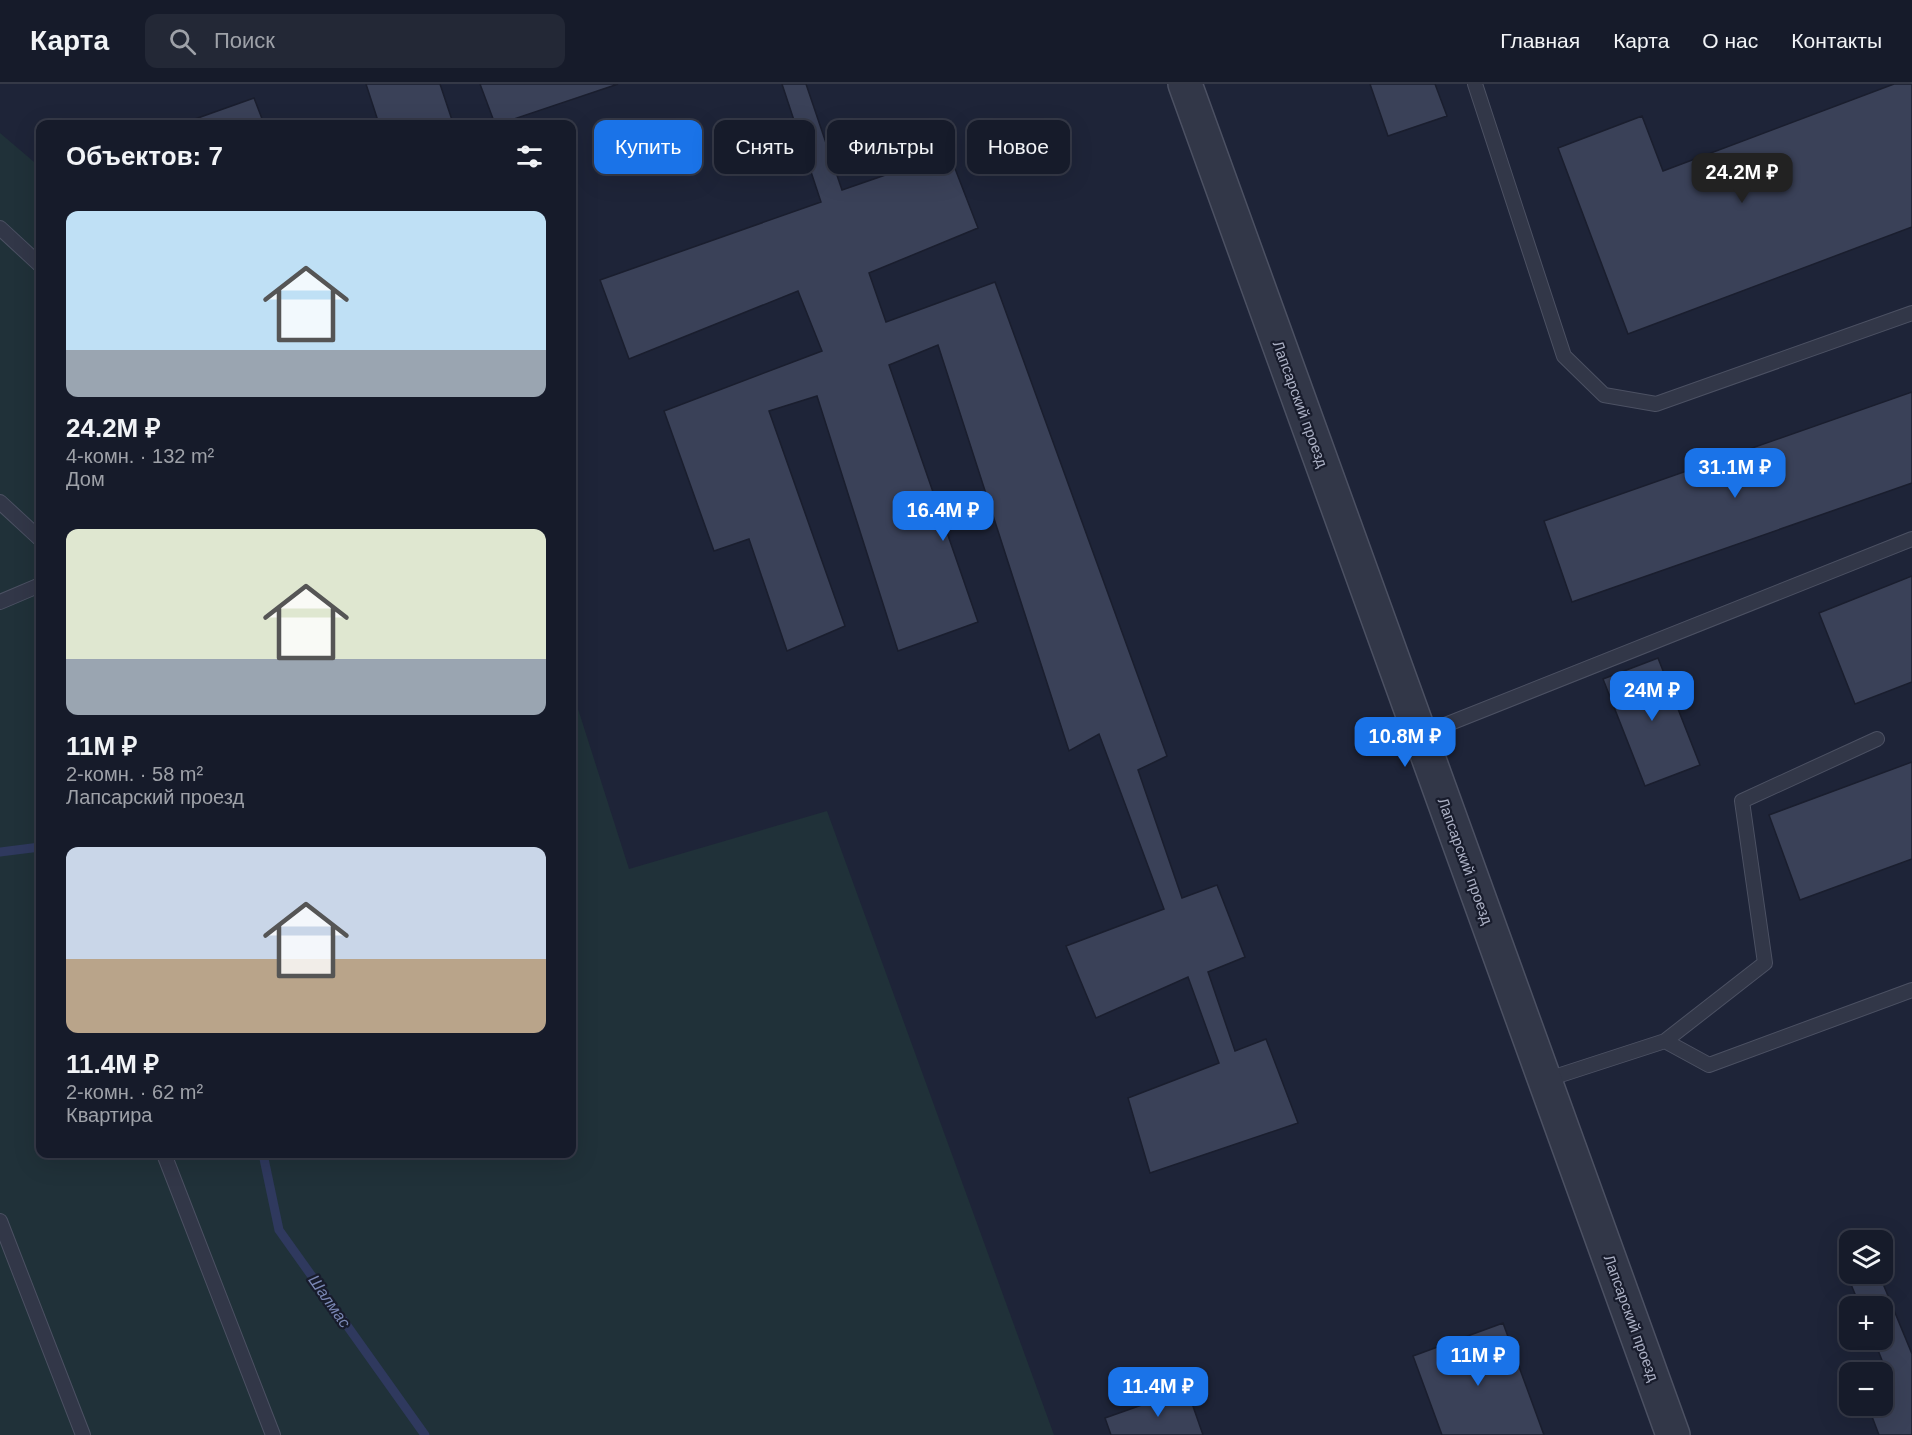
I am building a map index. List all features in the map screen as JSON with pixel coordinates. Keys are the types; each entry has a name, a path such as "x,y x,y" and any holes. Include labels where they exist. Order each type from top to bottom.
{"street":[{"name":"Лапсарский проезд","path":"1185,84 1673,1435"}],"lane":[{"path":"1476,84 1564,356 1604,395 1656,404 1912,313"},
{"path":"0,228 36,261"},
{"path":"0,502 36,535"},
{"path":"1420,735 1912,539"},
{"path":"0,602 36,587"},
{"path":"1545,1080 1665,1041 1765,963 1742,801 1877,739"},
{"path":"1665,1041 1709,1065 1912,990"},
{"path":"166,1158 273,1435"},
{"path":"0,1221 82,1435"}],"shaded area":[{"path":"0,133 36,164 36,1158 576,1158 576,703 629,869 827,811 1054,1435 0,1435"}],"building":[{"path":"366,84 440,84 452,120 378,120"},
{"path":"480,84 618,84 511,120 494,120"},
{"path":"782,84 806,84 827,146 827,174 837,174 842,190 888,174 955,174 955,169 978,228 869,273 886,322 995,282 1167,756 1138,770 1182,898 1217,885 1245,957 1208,972 1235,1051 1266,1039 1298,1123 1150,1173 1128,1098 1219,1063 1188,977 1096,1018 1066,946 1164,909 1099,734 1069,751 938,345 889,365 978,622 898,651 817,396 769,411 845,626 787,651 749,539 714,551 664,411 822,351 798,291 629,359 600,280 821,202 812,174 815,174 815,120 794,120"},
{"path":"1370,84 1435,84 1447,116 1388,136"},
{"path":"1894,84 1912,84 1912,227 1628,334 1558,148 1642,116 1663,171"},
{"path":"254,98 262,120 195,120"},
{"path":"1912,392 1912,483 1572,602 1544,521"},
{"path":"1912,576 1912,682 1855,704 1819,613"},
{"path":"1658,658 1700,765 1645,786 1603,679"},
{"path":"1912,762 1912,859 1800,900 1769,815"},
{"path":"1851,1284 1883,1284 1888,1296 1856,1296"},
{"path":"1893,1308 1912,1354 1912,1435 1879,1435 1872,1416 1893,1416 1893,1362 1883,1362 1878,1350 1893,1350"},
{"path":"1503,1323 1544,1435 1442,1435 1413,1356"},
{"path":"1187,1389 1203,1435 1111,1435 1105,1418"}],"waterway":[{"name":"Шалмас","path":"0,852 36,848"},
{"name":"Шалмас","path":"264,1158 279,1230 425,1435"}]}
